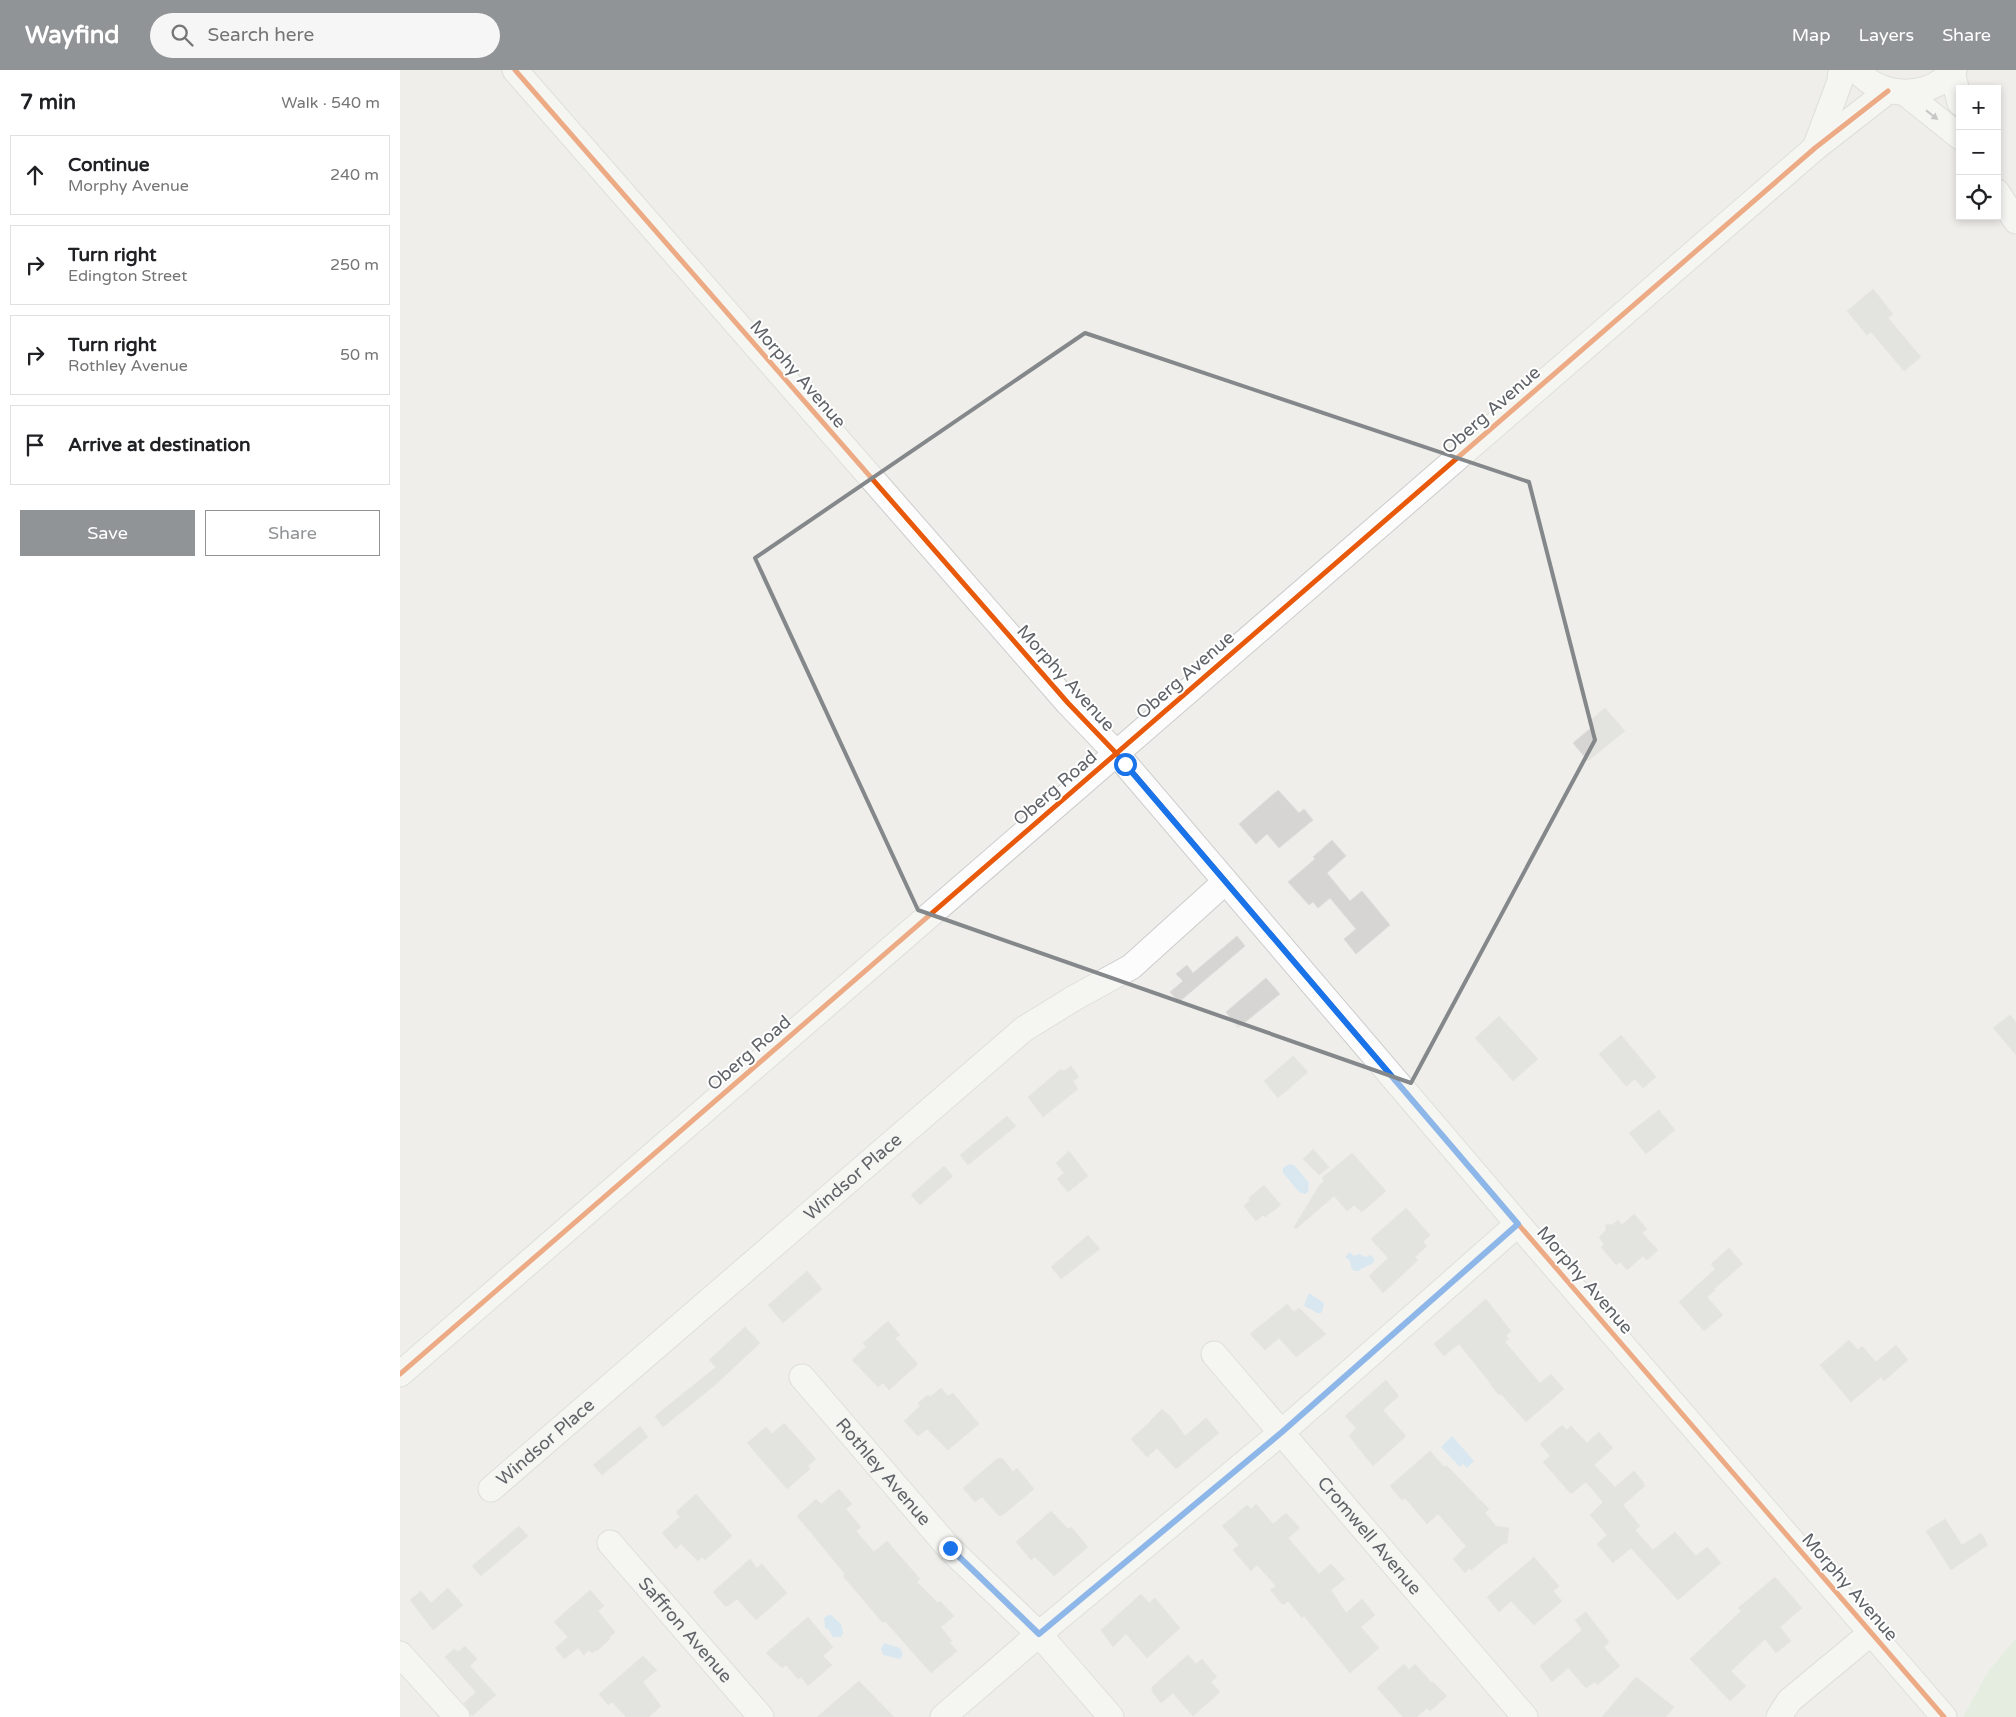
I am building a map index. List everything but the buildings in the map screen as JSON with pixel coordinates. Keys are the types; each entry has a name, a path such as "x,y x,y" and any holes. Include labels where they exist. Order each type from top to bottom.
{"street":[{"name":"Morphy Avenue","path":"515,70 1068,703 1116,754 1518,1224 1944,1717"},
{"name":"Oberg Avenue","path":"1815,148 1840,81 1841,70"},
{"path":"1856,70 1872,83 1896,92 1956,134"},
{"path":"1896,92 1922,91 1939,84 1953,71"},
{"path":"1953,71 1956,85"},
{"name":"Oberg Avenue","path":"1116,754 1815,148 1896,92"},
{"path":"2001,198 2016,221"},
{"name":"Oberg Road","path":"400,1374 1116,754"},
{"name":"Windsor Place","path":"491,1489 1024,1029 1076,996 1131,967 1225,882"},
{"path":"943,1717 1039,1634 1282,1432 1518,1224"},
{"name":"Cromwell Avenue","path":"1214,1354 1525,1717"},
{"name":"Rothley Avenue","path":"802,1377 950,1548 1039,1634 1111,1717"},
{"name":"Saffron Avenue","path":"610,1543 761,1717"},
{"path":"1779,1717 1789,1701 1871,1633"},
{"path":"400,1654 457,1717"}],"highlighted area":[{"path":"1085,333 1529,482 1595,740 1411,1083 918,910 755,558"}],"green space":[{"path":"2016,1638 2016,1717 1963,1717 1988,1672"}],"water":[{"path":"1289,1164 1294,1165 1309,1183 1309,1191 1305,1194 1299,1192 1283,1173 1283,1168"},
{"path":"1350,1252 1354,1256 1359,1254 1365,1257 1371,1255 1374,1258 1374,1262 1359,1271 1354,1271 1350,1261 1345,1257"},
{"path":"1309,1293 1324,1303 1321,1313 1316,1313 1304,1305"},
{"path":"1452,1436 1474,1461 1467,1468 1463,1464 1460,1467 1441,1447"},
{"path":"831,1615 841,1624 843,1633 841,1637 833,1637 829,1630 825,1628 824,1618"},
{"path":"884,1643 900,1648 903,1654 900,1659 883,1655 881,1649"}],"cycle path":[{"path":"515,70 1068,703 1116,753 1518,1224 1944,1717"},
{"path":"400,1374 1815,148 1888,91"}],"route":[{"path":"950,1548 1039,1634 1282,1432 1518,1224 1125,764"}]}
